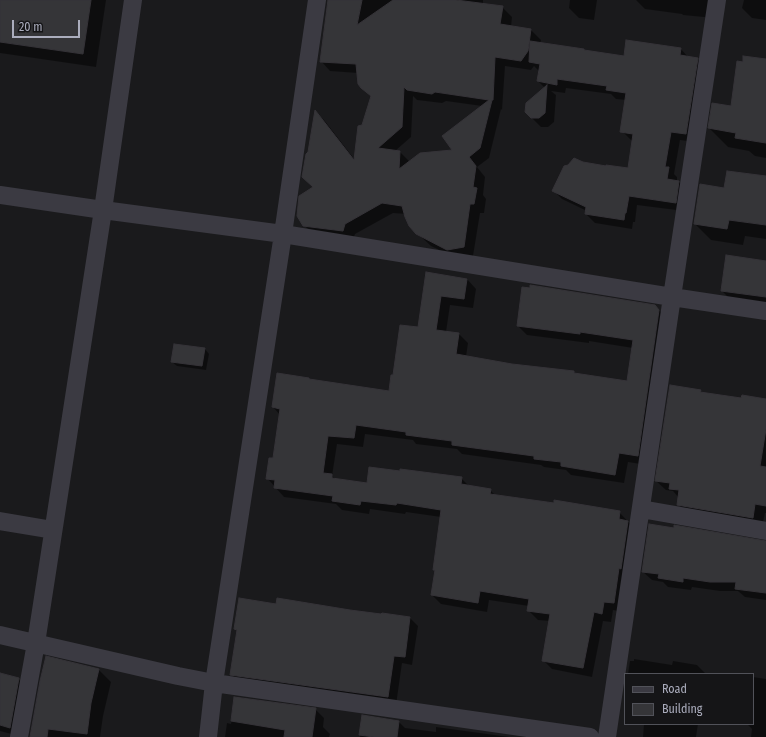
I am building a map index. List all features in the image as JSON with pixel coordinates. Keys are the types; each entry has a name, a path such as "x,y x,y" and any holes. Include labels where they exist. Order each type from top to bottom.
{"street":[{"path":"19,737 54,530 103,210 133,0"},
{"path":"208,737 214,683 283,234 317,0"},
{"path":"607,737 717,0"},
{"path":"0,195 283,234 766,311"},
{"path":"640,509 766,531"},
{"path":"0,521 54,530"},
{"path":"0,635 214,683 590,737"}],"building":[{"path":"0,0 91,0 83,54 0,42"},
{"path":"328,0 362,0 357,25 393,0 456,0 503,6 500,24 531,29 528,51 521,61 495,57 493,100 480,148 469,157 476,166 473,187 477,188 474,204 470,204 464,247 447,250 416,234 409,226 402,206 382,203 345,224 343,231 303,226 297,216 299,196 313,187 302,177 315,110 354,160 358,126 362,125 371,96 358,84 356,64 320,62","holes":["404,87 407,90 432,94 435,92 489,100 442,136 452,150 420,153 399,169 400,151 378,148 402,127"]},
{"path":"626,40 681,48 680,55 698,58 686,134 671,132 665,167 669,167 667,179 679,181 676,203 629,196 624,220 585,214 586,207 552,191 564,166 568,165 574,158 583,162 628,168 633,134 620,132 626,93 606,90 607,86 557,79 557,85 537,81 540,64 529,62 530,41 624,56"},
{"path":"743,56 766,59 766,143 735,138 736,133 708,128 712,103 731,106 737,61 743,62"},
{"path":"547,85 545,113 539,118 531,118 525,112 526,103"},
{"path":"727,171 766,176 766,225 729,220 727,229 694,224 700,184 724,188"},
{"path":"726,255 766,261 766,297 721,291"},
{"path":"426,272 467,279 464,299 441,296 436,330 459,333 456,354 512,364 574,371 574,373 627,381 633,340 580,332 580,334 517,326 522,287 530,288 530,285 655,305 659,310 638,456 619,453 615,475 561,466 561,462 534,459 534,456 452,445 452,441 406,435 406,432 356,425 354,438 328,436 323,473 332,474 332,478 367,483 369,467 400,471 400,469 462,477 461,484 491,489 490,494 554,503 554,500 620,511 619,519 628,521 614,603 604,602 602,614 594,612 583,668 542,661 550,614 527,611 529,599 480,591 478,603 431,595 441,510 397,503 396,505 361,501 360,505 332,501 333,496 274,488 275,480 266,479 269,458 273,458 280,409 272,407 277,373 389,391 391,375 393,375 400,325 418,327"},
{"path":"174,344 205,348 202,366 171,362"},
{"path":"670,385 701,390 700,392 741,398 742,395 766,399 766,429 760,466 766,467 766,506 755,504 753,518 677,505 679,490 669,489 670,483 655,481"},
{"path":"649,524 674,528 674,525 766,541 766,593 735,589 736,582 710,582 683,578 683,582 658,578 659,574 642,572"},
{"path":"239,598 276,604 277,598 350,610 410,617 405,657 394,656 388,697 230,675 237,630 234,629"},
{"path":"46,656 99,669 91,703 87,734 48,729 47,737 30,737"},
{"path":"0,673 19,678 10,728 0,725"},
{"path":"234,697 316,708 312,737 284,737 285,730 231,721"},
{"path":"362,715 399,721 397,737 374,737 359,735"}]}
